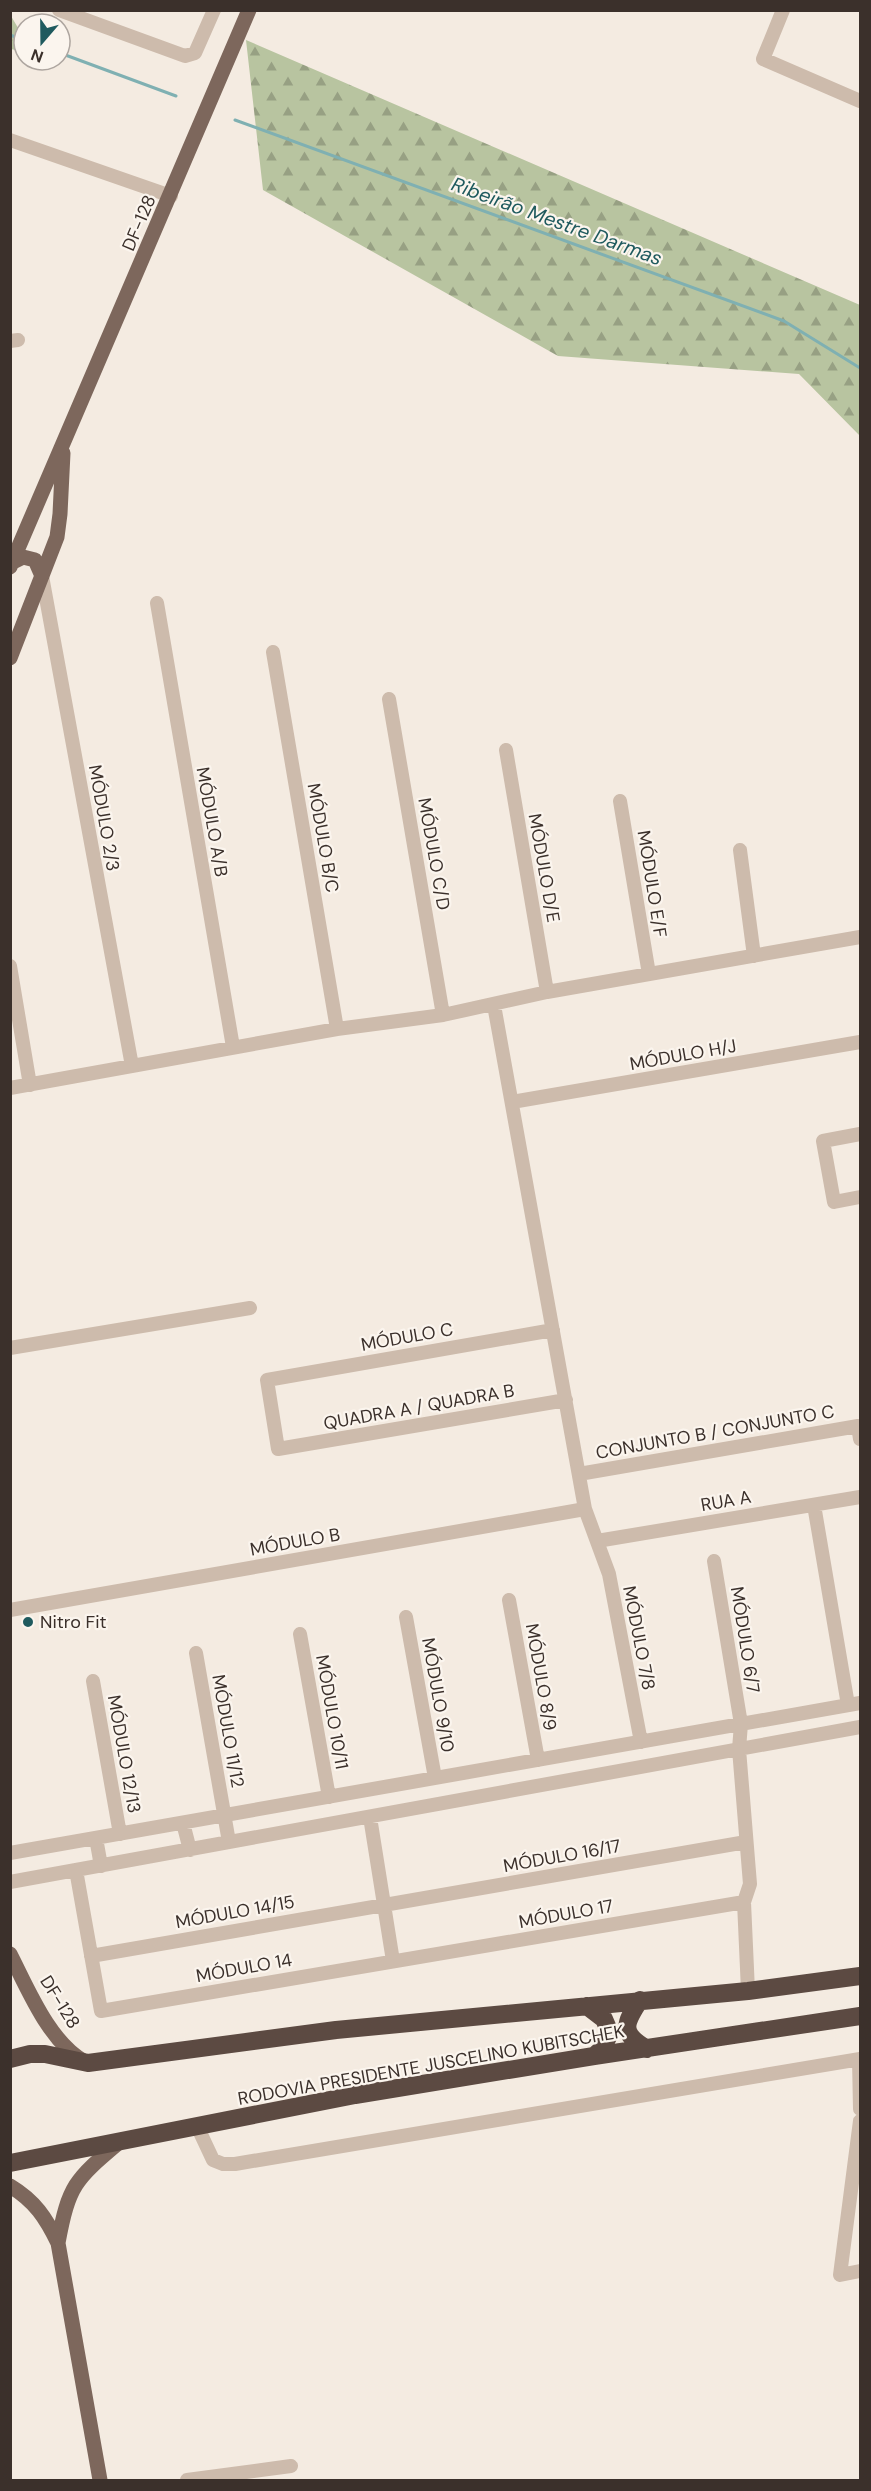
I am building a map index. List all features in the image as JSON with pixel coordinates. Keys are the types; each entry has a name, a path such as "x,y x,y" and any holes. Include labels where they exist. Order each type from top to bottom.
{"highway":[{"name":"RODOVIA PRESIDENTE JUSCELINO KUBITSCHEK","path":"10,2059 30,2054 45,2054 88,2063 336,2030 748,1991 861,1976"},
{"path":"640,2000 627,2024 628,2034 647,2049"},
{"path":"587,2006 599,2013 610,2033 602,2049 594,2056"},
{"name":"RODOVIA PRESIDENTE JUSCELINO KUBITSCHEK","path":"10,2163 355,2096 594,2056 861,2016"}],"main road":[{"name":"DF-128","path":"12,565 249,10"},
{"name":"DF-128","path":"10,658 58,529 63,450"},
{"path":"12,565 22,558 35,560 42,576"},
{"name":"DF-128","path":"10,1954 36,2006 63,2044 77,2057 88,2063"},
{"path":"58,2243 64,2207 72,2188 84,2172 122,2140"},
{"path":"10,2186 27,2196 44,2215 58,2243 100,2481"}],"street":[{"path":"59,10 185,56 195,53 214,10"},
{"path":"783,10 763,59 861,101"},
{"path":"10,140 171,196"},
{"name":"MÓDULO 2/3","path":"42,576 132,1066"},
{"name":"MÓDULO A/B","path":"157,603 233,1047"},
{"name":"MÓDULO B/C","path":"273,652 337,1029"},
{"name":"MÓDULO C/D","path":"389,699 443,1015"},
{"name":"MÓDULO D/E","path":"506,750 547,992"},
{"name":"MÓDULO E/F","path":"620,801 649,974"},
{"path":"740,850 754,956"},
{"path":"10,1088 337,1029 443,1015 547,992 861,937"},
{"path":"10,966 30,1085"},
{"name":"MÓDULO 7/8","path":"494,1005 585,1509 609,1574 641,1742"},
{"name":"MÓDULO H/J","path":"512,1102 861,1042"},
{"path":"861,1134 823,1141 834,1202 861,1197"},
{"path":"10,1348 250,1308"},
{"name":"MÓDULO C","path":"278,1449 267,1380 553,1330"},
{"name":"QUADRA A / QUADRA B","path":"278,1449 566,1400"},
{"name":"CONJUNTO B / CONJUNTO C","path":"579,1474 859,1432"},
{"name":"RUA A","path":"597,1542 861,1497"},
{"path":"10,1853 854,1704 814,1504"},
{"name":"MÓDULO B","path":"10,1610 585,1509"},
{"name":"MÓDULO 6/7","path":"714,1561 741,1724 740,1749 750,1884 744,1902 748,1991"},
{"name":"MÓDULO 8/9","path":"508,1600 538,1760"},
{"name":"MÓDULO 9/10","path":"406,1617 435,1778"},
{"name":"MÓDULO 10/11","path":"300,1634 329,1797"},
{"name":"MÓDULO 11/12","path":"196,1653 229,1842"},
{"name":"MÓDULO 12/13","path":"93,1681 120,1834"},
{"path":"10,1882 861,1727"},
{"path":"503,1766 508,1792"},
{"path":"310,1800 316,1827"},
{"path":"370,1817 393,1961"},
{"path":"183,1823 190,1850"},
{"path":"96,1838 101,1866"},
{"name":"MÓDULO 16/17","path":"384,1904 746,1842"},
{"path":"76,1870 91,1956"},
{"name":"MÓDULO 17","path":"393,1961 744,1902"},
{"name":"MÓDULO 14/15","path":"91,1956 384,1904"},
{"name":"MÓDULO 14","path":"91,1956 101,2011 393,1961"},
{"path":"198,2127 213,2160 223,2164 236,2163 860,2059 861,2109"},
{"path":"861,2121 855,2198 840,2275 861,2271"},
{"path":"187,2481 291,2466"}],"green space":[{"path":"11,16 12,49 11,49"},
{"path":"246,40 860,305 860,436 799,374 558,356 263,190"}],"waterway":[{"name":"Ribeirão Mestre Darmas","path":"72,57 176,96"},
{"name":"Ribeirão Mestre Darmas","path":"235,120 784,321 860,368"}],"place":[{"name":"Nitro Fit","path":"28,1622"}]}
